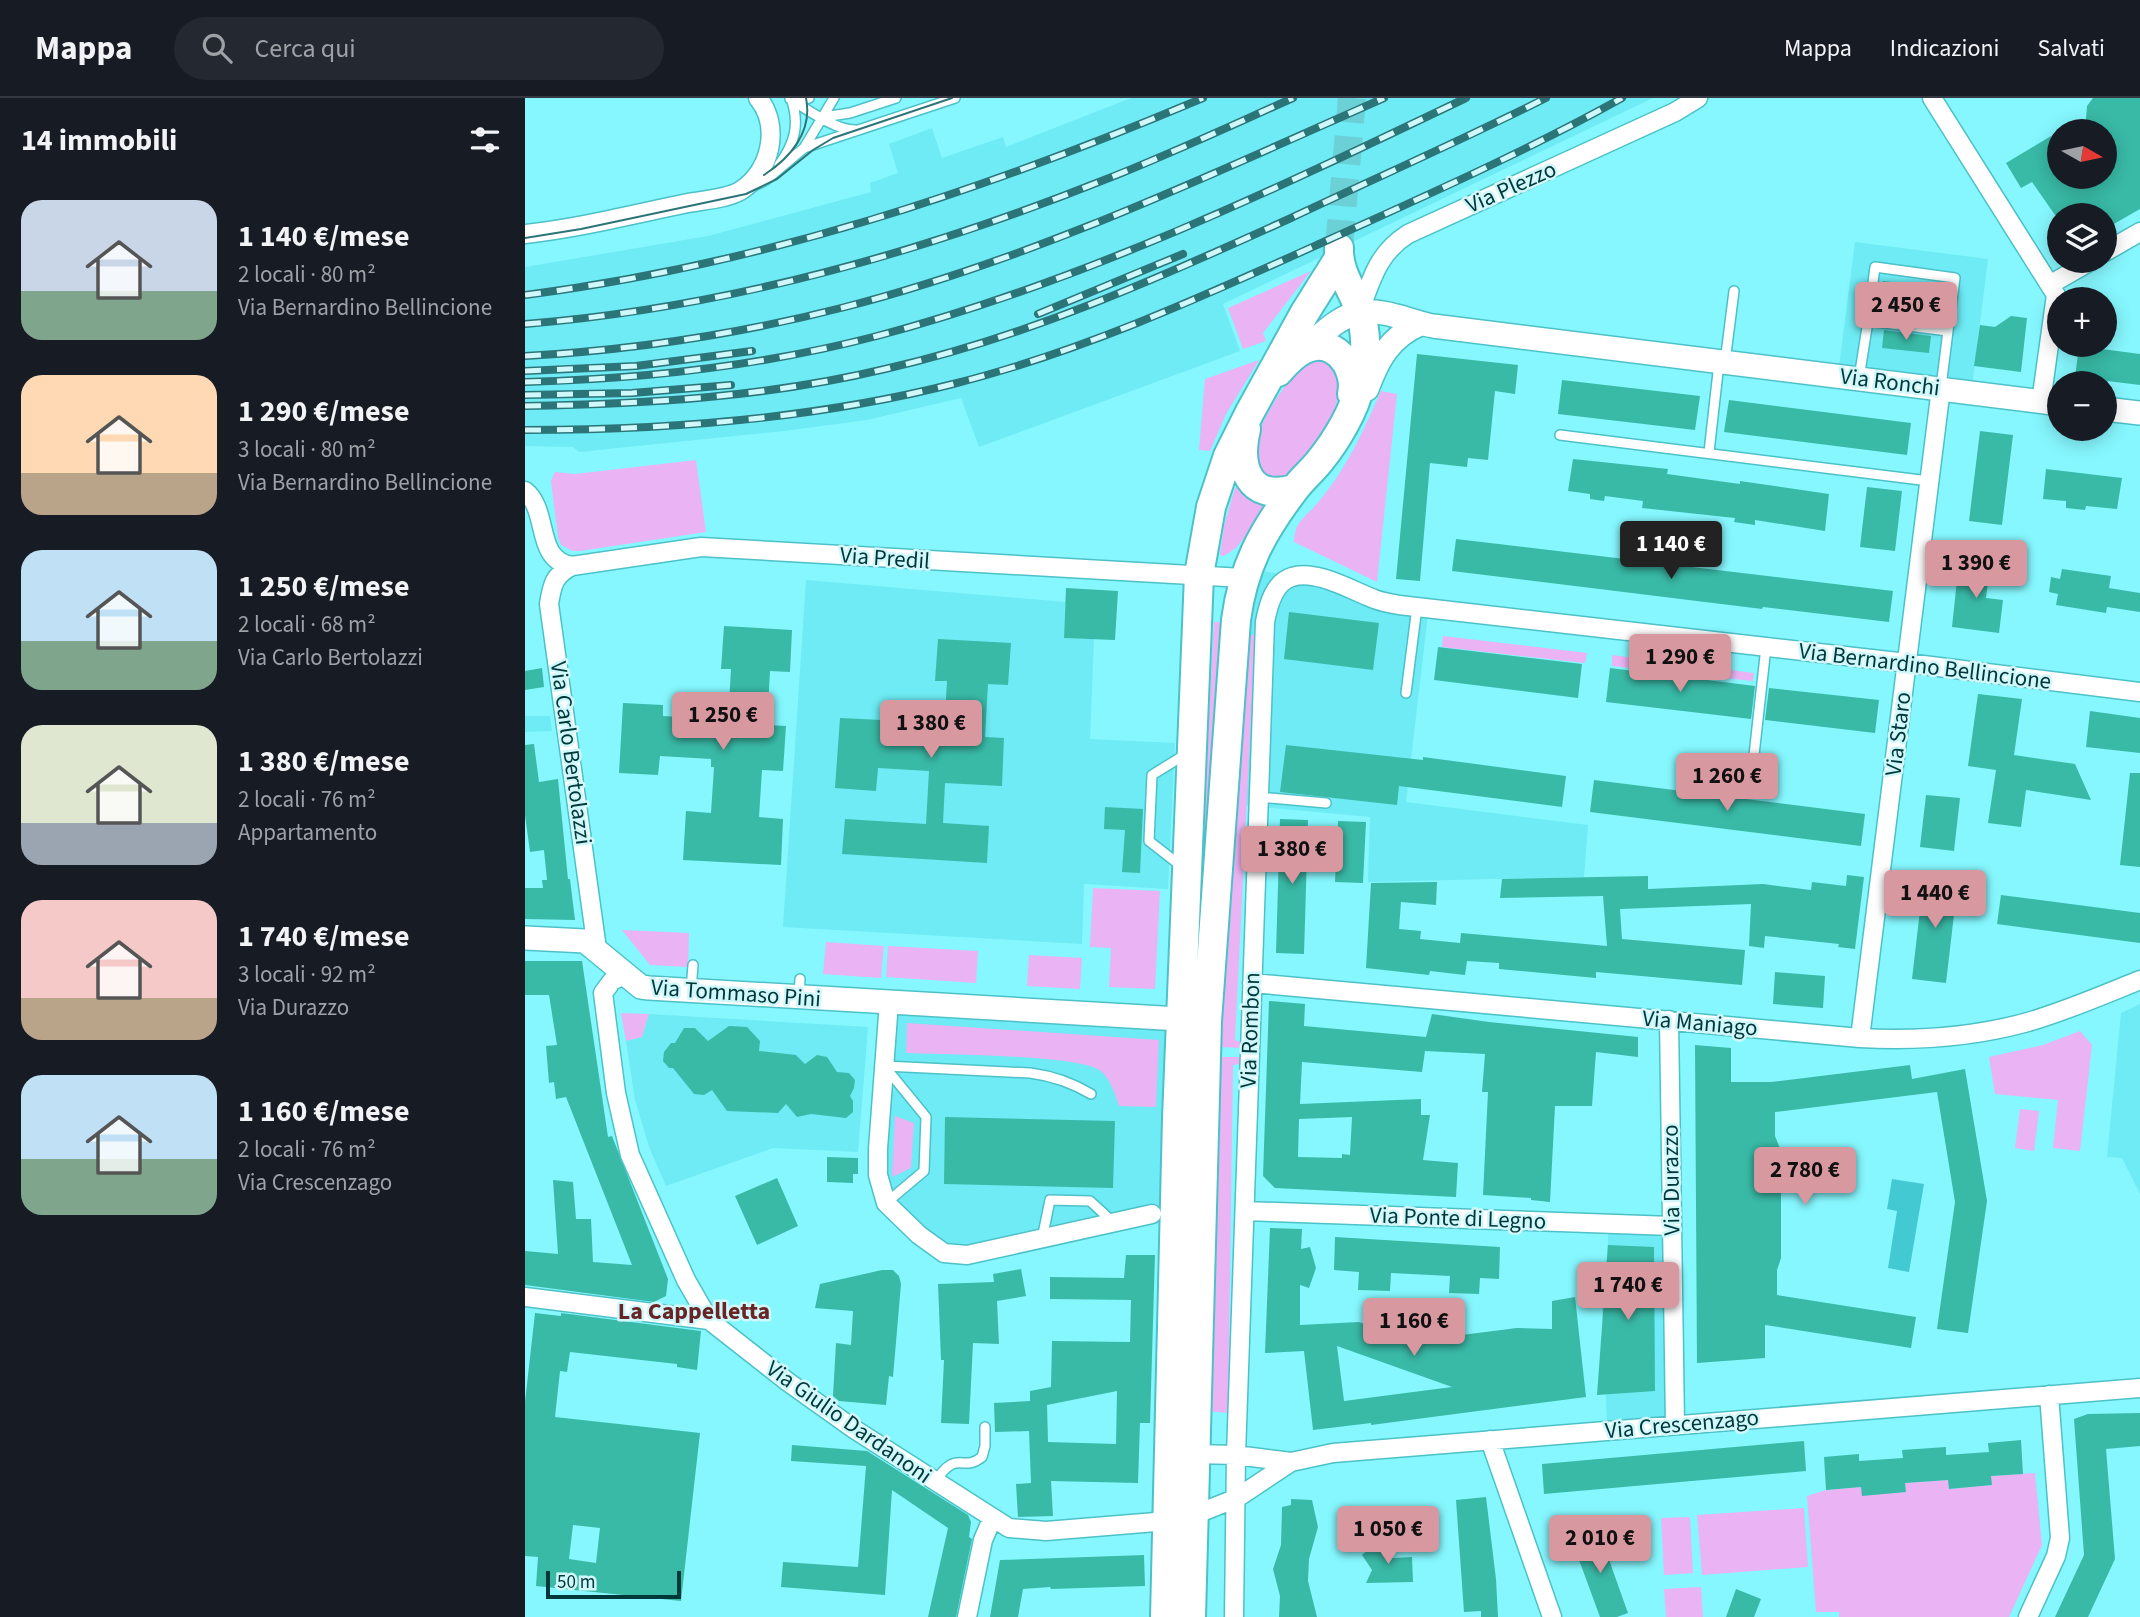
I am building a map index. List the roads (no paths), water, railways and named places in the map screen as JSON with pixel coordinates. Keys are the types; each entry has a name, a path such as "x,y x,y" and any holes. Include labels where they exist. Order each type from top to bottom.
{"main road":[{"name":"Via Rombon","path":"1165,1617 1181,1518 1194,1020 1186,869 1199,575 1209,519 1220,479 1255,402 1339,253 1360,310 1364,360 1361,383 1345,422 1320,461 1294,489 1260,539 1243,578 1235,630 1194,1020"},
{"path":"1294,489 1263,492 1252,484 1243,450 1255,402 1284,366 1305,348 1323,346 1332,349 1346,361 1354,386 1345,422"},
{"name":"Via Rombon","path":"1181,1518 1191,1617"}],"street":[{"path":"525,234 598,222 737,192 759,170 770,145 771,120 758,98"},
{"name":"Via Plezzo","path":"1360,310 1374,273 1392,244 1408,234 1675,112 1698,98"},
{"path":"1932,98 2056,295 2052,371"},
{"path":"2117,246 2140,232"},
{"path":"2051,284 2070,273"},
{"path":"1305,348 1337,322 1360,310"},
{"name":"Via Ronchi","path":"1360,310 1385,312 1420,324 2047,402"},
{"path":"1345,422 1357,413 1387,348 1399,336 1420,324"},
{"name":"Via Staro","path":"1860,1038 1941,388"},
{"path":"2117,411 2140,414"},
{"path":"525,491 538,508 550,552 558,561 572,566"},
{"name":"Via Predil","path":"572,566 701,547 1243,578"},
{"name":"Via Carlo Bertolazzi","path":"572,566 552,584 549,604 597,949"},
{"name":"Via Bernardino Bellincione","path":"1269,605 1278,587 1285,580 1303,575 1332,582 1375,600 1417,607 2140,692"},
{"name":"Via Rombon","path":"1234,1617 1236,1455 1258,797 1265,622 1269,605"},
{"path":"525,938 576,939 597,949"},
{"name":"Via Tommaso Pini","path":"597,949 641,987 691,990 799,988 889,1002 1194,1020"},
{"path":"625,974 612,981 603,993 624,1133 630,1155 686,1280 709,1320"},
{"name":"Via Maniago","path":"1252,983 1860,1038 1943,1037 1993,1030 2041,1018 2140,980"},
{"path":"889,1002 878,1175 886,1203 919,1236 944,1253 967,1255 1152,1213"},
{"name":"Via Durazzo","path":"1669,1020 1675,1424"},
{"name":"Via Ponte di Legno","path":"1245,1211 1672,1226"},
{"path":"525,1297 709,1320"},
{"name":"Via Giulio Dardanoni","path":"709,1320 787,1382 992,1519"},
{"name":"Via Crescenzago","path":"1237,1499 1291,1462 1333,1453 2140,1388"},
{"path":"2028,1617 2056,1556 2060,1538 2049,1395"},
{"path":"1490,1440 1552,1617"},
{"path":"1183,1454 1236,1455 1291,1462"},
{"path":"967,1617 983,1540 992,1519 1009,1528 1046,1531 1181,1518 1237,1499"}],"lane":[{"path":"790,99 809,98"},
{"path":"737,192 755,186 804,148 834,98"},
{"path":"823,117 850,113 896,98"},
{"path":"804,148 955,98"},
{"path":"770,176 786,156 796,131 796,119 790,99"},
{"path":"790,99 837,127 860,129"},
{"path":"1860,378 1875,267 1955,278 1941,388"},
{"path":"1709,452 1734,291"},
{"path":"1868,321 1948,331"},
{"path":"1560,435 1929,481"},
{"path":"1406,693 1417,607"},
{"path":"1752,773 1766,647"},
{"path":"1186,869 1149,841 1152,775 1191,752"},
{"path":"1258,797 1326,803"},
{"path":"691,990 693,965"},
{"path":"885,1066 1053,1076 1091,1094"},
{"path":"885,1066 926,1117 923,1171 886,1203"},
{"path":"1042,1238 1050,1200 1090,1201 1114,1222"},
{"path":"935,1482 953,1462 972,1463 982,1457 985,1427"}],"tunnel":[{"path":"1339,248 1352,98"}],"tram line":[{"path":"764,175 783,161 803,133 806,98"},
{"path":"525,238 581,229 746,194 777,179 813,150 833,138 952,98"}],"railway":[{"path":"525,295 613,282 700,264 871,220 1038,163 1203,98"},
{"path":"525,324 674,305 820,274 892,254 1034,207 1104,180 1293,98"},
{"path":"525,356 606,350 726,333 806,317 915,287 983,265 1119,214 1384,98"},
{"path":"525,382 614,378 746,363 877,336 953,314 1029,289 1177,231 1466,98"},
{"path":"525,406 661,401 751,392 841,379 938,356 1041,323 1142,284 1291,218 1546,98"},
{"path":"525,430 687,425 794,414 901,396 1002,371 1144,320 1236,281 1477,172 1622,98"},
{"path":"1038,314 1183,254"},
{"path":"525,371 636,366 752,351"},
{"path":"525,395 632,393 731,385"}],"district":[{"name":"La Cappelletta","path":"694,1311"}]}
